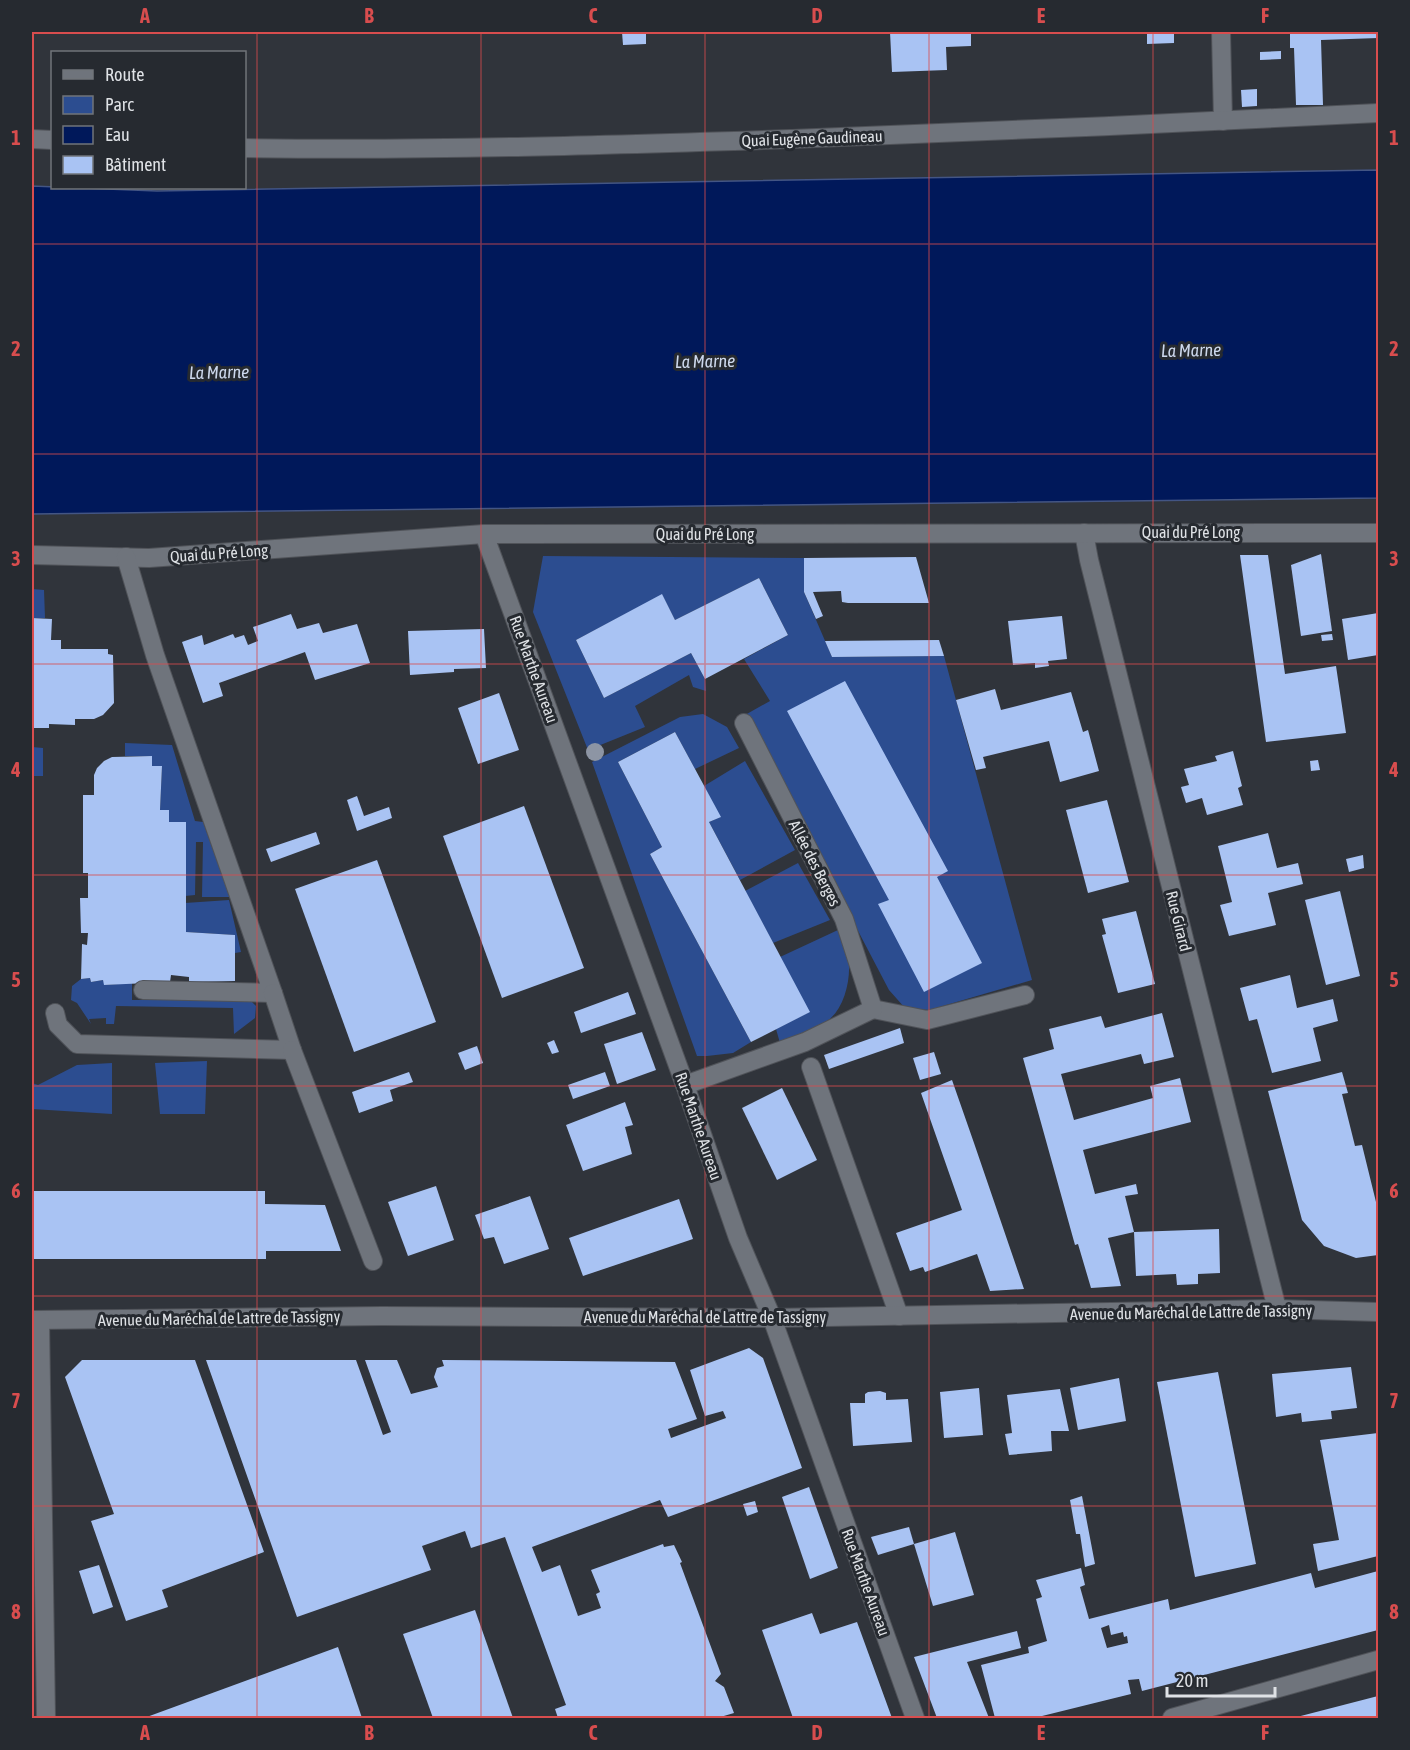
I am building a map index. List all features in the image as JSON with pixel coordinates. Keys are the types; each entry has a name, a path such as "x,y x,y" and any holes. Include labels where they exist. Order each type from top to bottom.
{"street":[{"path":"1221,32 1223,121"},
{"name":"Quai Eugène Gaudineau","path":"246,148 358,150 601,146 1084,128 1378,113"},
{"path":"32,139 51,140"},
{"name":"Rue Girard","path":"1084,533 1094,583 1277,1309"},
{"name":"Quai du Pré Long","path":"32,555 148,558 484,534 1378,533"},
{"name":"Rue Marthe Aureau","path":"484,534 685,1085 738,1238 772,1318 915,1719"},
{"path":"126,557 155,655 292,1050 373,1261"},
{"name":"Allée des Berges","path":"744,723 844,919 873,1009"},
{"path":"143,990 273,993"},
{"path":"685,1085 806,1042 873,1009 927,1020 1025,995"},
{"path":"56,1013 58,1025 77,1044 292,1050"},
{"path":"811,1066 899,1316"},
{"name":"Avenue du Maréchal de Lattre de Tassigny","path":"36,1320 382,1316 772,1318 1277,1309 1378,1312"},
{"path":"36,1320 46,1719"},
{"path":"1172,1719 1378,1660"}],"green space":[{"path":"543,556 804,558 804,592 832,657 944,656 1032,980 929,1010 905,1008 889,990 745,715 770,701 744,659 788,635 759,578 675,620 662,595 576,640 604,698 691,653 705,679 706,691 693,687 689,675 635,706 645,727 588,750 533,612"},
{"path":"32,589 44,590 45,618 32,618"},
{"path":"703,714 727,727 739,748 695,769 675,732 618,762 662,847 650,854 751,1042 733,1053 697,1056 592,762 680,717"},
{"path":"125,743 172,745 195,821 203,822 230,897 202,897 203,842 196,842 195,895 185,896 169,822 169,810 160,810 162,766 152,766 152,756 125,756"},
{"path":"32,747 43,748 43,776 32,776"},
{"path":"745,761 795,850 740,880 709,822 720,817 704,786"},
{"path":"798,863 830,920 773,943 745,891"},
{"path":"229,900 241,952 235,953 234,935 186,932 185,903"},
{"path":"838,930 849,964 848,982 843,1000 827,1021 780,1043 776,1029 809,1012 780,957"},
{"path":"90,978 91,982 103,980 105,985 132,983 132,1000 250,1000 256,1006 255,1018 234,1034 233,1008 116,1006 114,1024 106,1024 106,1018 89,1019 91,1024 77,1003 71,1000 72,986 81,979"},
{"path":"207,1061 205,1114 160,1114 155,1063"},
{"path":"112,1063 112,1114 32,1109 32,1083 38,1085 77,1065"}],"water":[{"name":"La Marne","path":"1378,170 1378,498 32,514 32,186 51,187 51,189 157,191"}],"building":[{"path":"622,32 646,32 646,44 623,45"},
{"path":"890,32 971,32 971,46 946,47 947,70 892,72"},
{"path":"1147,32 1174,32 1174,43 1147,44"},
{"path":"1290,32 1378,32 1378,38 1321,40 1323,105 1296,105 1294,48 1290,48"},
{"path":"1281,51 1281,59 1260,60 1260,52"},
{"path":"1257,89 1257,106 1242,107 1241,90"},
{"path":"1321,554 1332,631 1301,636 1291,565"},
{"path":"1240,555 1268,555 1285,674 1336,666 1346,733 1266,742"},
{"path":"916,557 929,603 848,603 842,602 841,591 813,592 823,616 816,619 804,592 804,558"},
{"path":"759,578 788,635 705,679 691,653 604,698 576,640 662,594 675,620"},
{"path":"1378,613 1378,655 1348,660 1342,619"},
{"path":"291,614 297,629 319,623 323,633 357,624 370,663 315,680 305,652 219,683 223,696 203,703 182,642 202,635 204,645 233,634 235,638 244,635 248,645 258,641 253,627"},
{"path":"1062,616 1067,659 1048,661 1049,666 1035,668 1035,663 1013,665 1008,621"},
{"path":"32,618 52,619 51,640 61,640 61,649 108,649 108,654 113,655 114,703 103,715 94,719 75,719 75,725 49,724 49,728 32,728"},
{"path":"484,629 486,668 454,669 454,672 410,675 408,631"},
{"path":"1332,634 1333,640 1322,641 1321,635"},
{"path":"939,640 944,656 832,657 825,641"},
{"path":"845,681 948,871 937,877 982,963 924,992 878,904 889,900 787,711"},
{"path":"995,689 1001,710 1071,692 1083,732 1088,730 1099,771 1060,782 1049,741 983,757 986,768 976,770 956,700"},
{"path":"499,693 519,750 478,764 458,708"},
{"path":"675,732 721,817 709,822 810,1012 751,1042 650,854 662,847 618,762"},
{"path":"1233,751 1242,786 1238,788 1243,805 1207,815 1202,798 1186,803 1181,787 1189,785 1184,769 1217,761 1215,756"},
{"path":"152,756 152,766 162,766 160,810 169,810 169,822 186,822 186,932 235,935 235,981 189,982 189,977 171,975 170,982 104,985 103,980 91,982 90,978 81,979 82,944 87,945 88,933 81,933 80,898 88,898 88,873 83,873 83,795 94,795 94,775 104,761 112,757"},
{"path":"1318,760 1320,770 1311,771 1310,761"},
{"path":"357,796 364,816 389,807 392,818 357,831 347,800"},
{"path":"1107,800 1129,882 1088,893 1066,810"},
{"path":"524,806 584,968 502,998 443,836"},
{"path":"316,832 320,844 271,862 266,849"},
{"path":"1268,833 1277,868 1298,863 1303,884 1268,893 1276,925 1229,936 1220,905 1232,902 1218,846"},
{"path":"1363,855 1364,868 1349,872 1346,859"},
{"path":"377,860 436,1022 354,1052 295,889"},
{"path":"1340,891 1360,976 1326,985 1305,900"},
{"path":"1136,911 1155,984 1118,993 1102,935 1106,934 1102,919"},
{"path":"1290,975 1297,1008 1333,999 1338,1021 1313,1028 1321,1061 1272,1073 1257,1019 1249,1021 1240,988"},
{"path":"628,992 636,1014 581,1033 574,1012"},
{"path":"1162,1013 1174,1057 1144,1064 1141,1054 1061,1074 1074,1120 1153,1098 1150,1086 1180,1078 1191,1122 1083,1150 1095,1194 1136,1184 1138,1194 1125,1196 1134,1232 1108,1238 1121,1286 1091,1288 1078,1244 1075,1245 1023,1058 1054,1049 1049,1029 1101,1016 1105,1028"},
{"path":"900,1028 904,1043 829,1069 824,1055"},
{"path":"642,1032 656,1070 617,1084 604,1044"},
{"path":"554,1040 559,1052 552,1054 547,1043"},
{"path":"477,1046 483,1063 465,1070 458,1053"},
{"path":"934,1052 941,1074 920,1080 913,1058"},
{"path":"409,1072 413,1082 390,1090 393,1101 359,1113 352,1092"},
{"path":"605,1072 610,1086 573,1099 568,1085"},
{"path":"1342,1072 1348,1093 1342,1094 1355,1146 1362,1145 1376,1202 1378,1201 1378,1255 1356,1258 1324,1246 1302,1220 1268,1091"},
{"path":"952,1080 1024,1289 990,1291 977,1254 925,1272 923,1267 910,1271 896,1233 962,1210 921,1093"},
{"path":"782,1088 817,1160 777,1180 742,1108"},
{"path":"625,1102 633,1125 625,1127 632,1154 583,1171 566,1125"},
{"path":"436,1186 454,1240 408,1256 388,1202"},
{"path":"32,1191 265,1191 265,1204 325,1205 341,1251 266,1251 266,1259 32,1259"},
{"path":"530,1196 549,1249 504,1264 494,1237 484,1239 475,1215"},
{"path":"679,1199 693,1239 583,1276 569,1238"},
{"path":"1219,1229 1220,1273 1198,1274 1198,1284 1177,1285 1176,1274 1136,1276 1134,1232"},
{"path":"749,1348 763,1358 802,1468 668,1517 660,1500 532,1547 542,1572 560,1565 578,1616 601,1608 596,1594 600,1592 591,1570 663,1544 664,1547 674,1545 721,1674 715,1681 724,1687 734,1713 717,1718 558,1718 555,1709 566,1705 505,1537 471,1548 465,1531 422,1546 431,1570 297,1617 206,1360 356,1360 383,1435 391,1432 365,1360 397,1360 411,1394 438,1387 434,1377 437,1368 444,1366 442,1360 675,1362 697,1419 668,1429 671,1438 726,1418 723,1411 705,1416 690,1370"},
{"path":"82,1360 195,1360 264,1552 162,1590 168,1607 126,1621 91,1521 114,1514 65,1377"},
{"path":"1351,1367 1357,1408 1331,1411 1332,1419 1302,1422 1301,1413 1276,1417 1272,1374"},
{"path":"1218,1372 1256,1564 1195,1577 1157,1382"},
{"path":"1119,1378 1126,1421 1078,1430 1070,1388"},
{"path":"979,1388 983,1435 944,1438 940,1392"},
{"path":"1060,1389 1069,1431 1051,1431 1052,1451 1009,1455 1005,1434 1012,1433 1007,1395"},
{"path":"880,1391 886,1393 886,1400 908,1399 912,1442 853,1446 850,1403 865,1403 865,1394"},
{"path":"1378,1433 1378,1556 1318,1571 1313,1544 1339,1540 1320,1440"},
{"path":"809,1487 838,1568 810,1579 782,1497"},
{"path":"1082,1496 1095,1564 1085,1567 1080,1534 1076,1534 1070,1500"},
{"path":"755,1501 758,1512 747,1516 743,1504"},
{"path":"909,1527 914,1544 878,1555 871,1537"},
{"path":"955,1532 974,1595 933,1606 914,1544"},
{"path":"99,1565 113,1607 93,1614 79,1571"},
{"path":"1081,1568 1085,1585 1080,1587 1089,1619 1168,1599 1170,1610 1311,1573 1315,1588 1378,1571 1378,1630 1142,1691 1139,1679 1128,1680 1131,1694 1034,1718 995,1718 981,1665 1029,1653 1028,1647 1047,1641 1036,1599 1042,1597 1036,1580","holes":["1109,1625 1111,1635 1123,1632 1124,1637 1127,1636 1128,1643 1107,1648 1101,1628"]},
{"path":"475,1610 513,1718 433,1718 403,1634"},
{"path":"812,1613 820,1634 857,1622 892,1718 793,1718 762,1630"},
{"path":"1017,1631 1021,1648 967,1662 989,1718 937,1718 914,1657"},
{"path":"338,1647 362,1718 144,1718"},
{"path":"1378,1696 1378,1718 1293,1718"}]}
